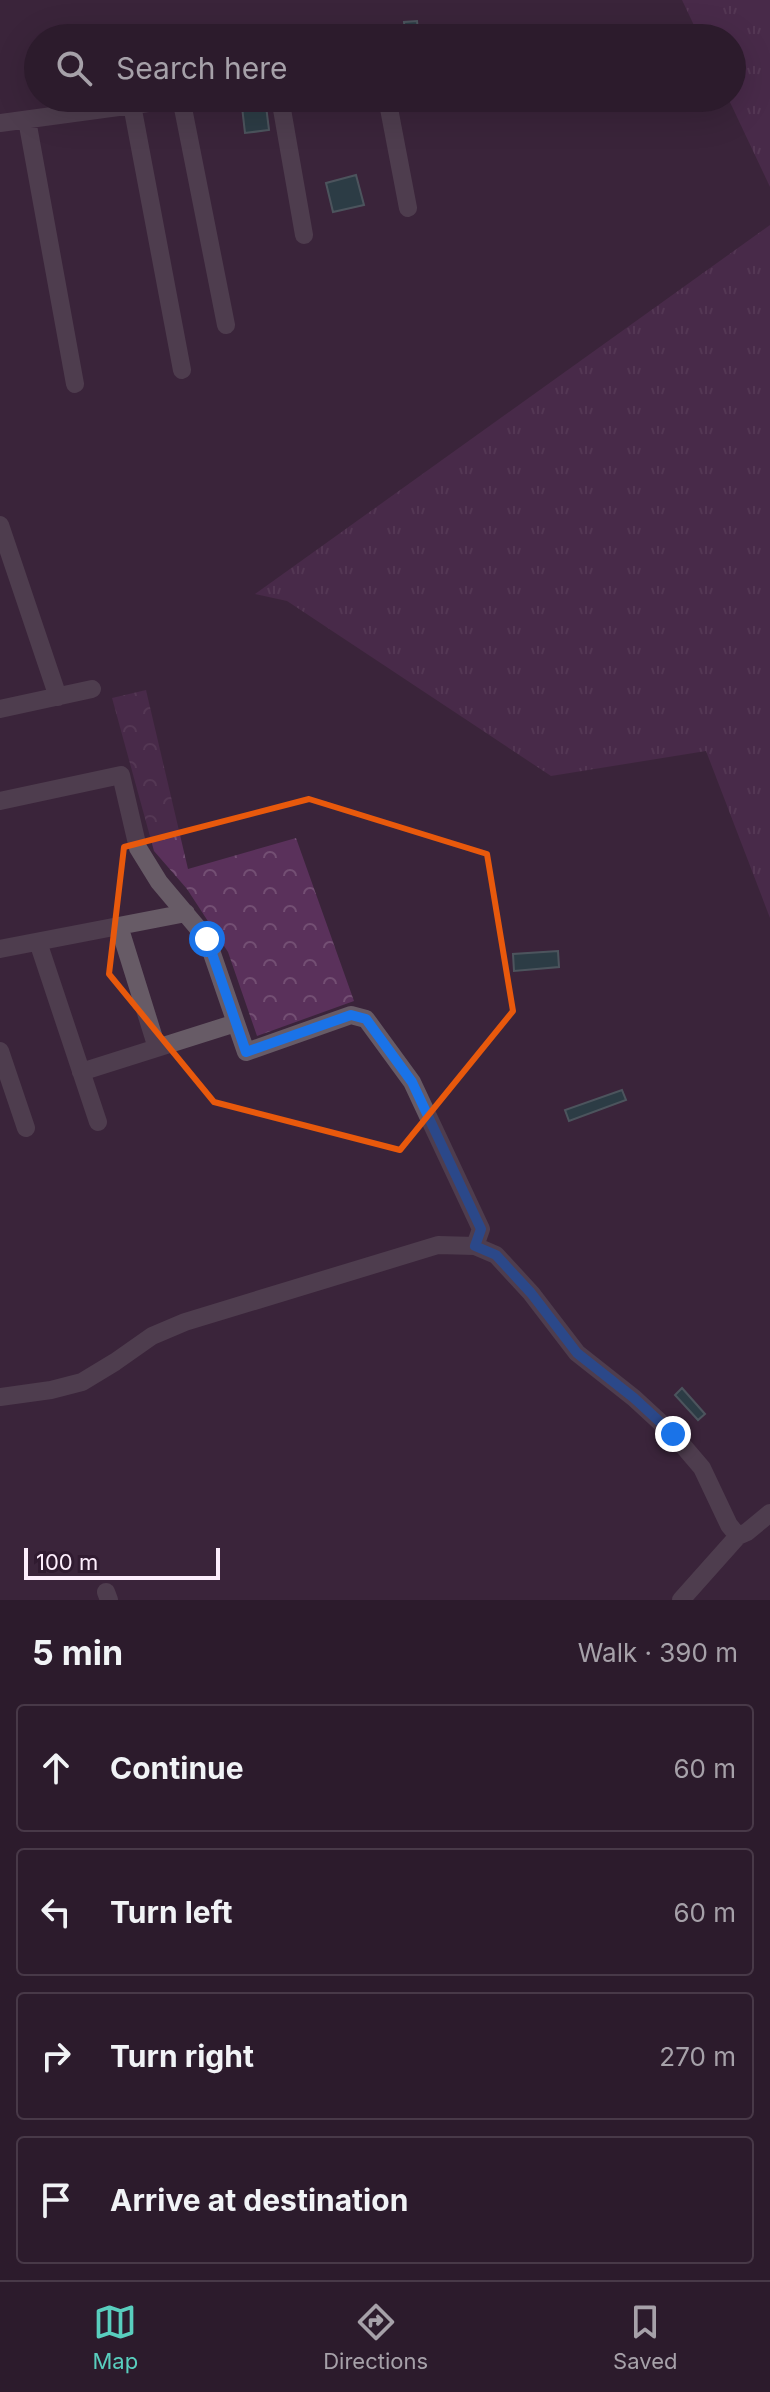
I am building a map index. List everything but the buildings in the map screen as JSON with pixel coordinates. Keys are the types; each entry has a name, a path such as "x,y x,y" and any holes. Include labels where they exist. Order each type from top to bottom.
{"street":[{"path":"0,123 83,112"},
{"path":"133,112 182,370"},
{"path":"184,112 226,325"},
{"path":"282,112 304,235"},
{"path":"390,112 408,208"},
{"path":"27,120 75,384"},
{"path":"0,525 58,697"},
{"path":"0,709 92,689"},
{"path":"0,801 121,775 138,848 159,882 207,939 246,1052 351,1015 366,1019 412,1082 481,1229 475,1246"},
{"path":"0,949 186,913"},
{"path":"119,926 157,1048"},
{"path":"38,942 98,1122"},
{"path":"81,1072 236,1023"},
{"path":"0,1051 26,1128"},
{"path":"0,1397 82,1382 152,1336 185,1322 438,1245 475,1246 496,1255 531,1293 577,1353 673,1434 702,1468 729,1525 738,1536"},
{"path":"681,1600 738,1536 770,1513"}],"highlighted area":[{"path":"309,799 487,854 513,1011 400,1150 214,1102 109,974 124,847"}],"green space":[{"path":"682,0 770,0 770,187 735,112 746,112 746,24 693,24"},
{"path":"770,225 770,918 706,751 551,776 287,601 255,594"},
{"path":"146,690 188,869 296,838 354,1001 257,1036 228,952 187,889 154,851 112,698"}],"route":[{"path":"207,939 246,1052 351,1015 366,1019 412,1082 481,1229 475,1246 496,1255 531,1293 577,1353 673,1434"}]}
